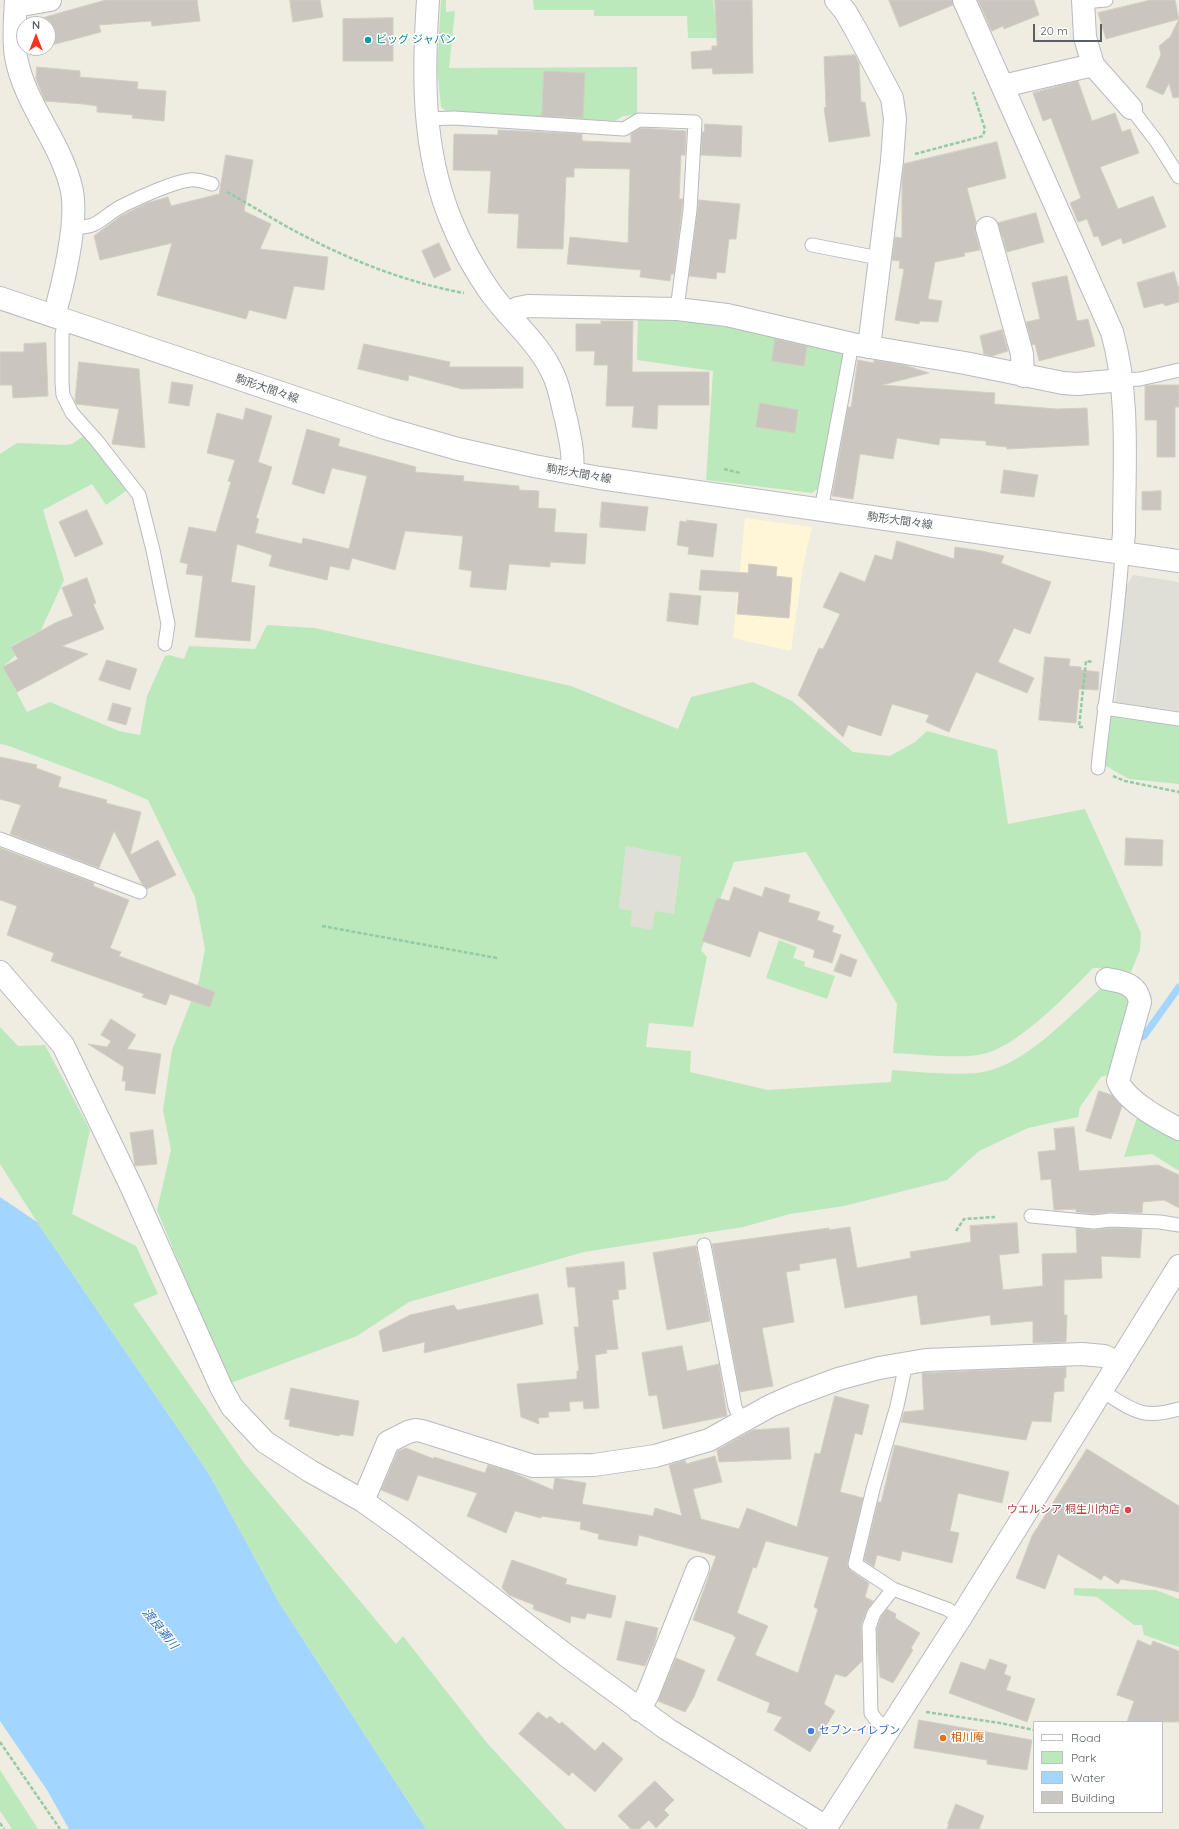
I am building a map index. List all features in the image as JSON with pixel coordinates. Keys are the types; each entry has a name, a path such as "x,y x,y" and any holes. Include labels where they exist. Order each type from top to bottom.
{"street":[{"path":"50,0 16,3 14,43 16,58 29,94 57,148 72,192 72,227 60,293 59,318"},
{"path":"428,0 426,69 427,119 434,170 450,218 463,246 490,292 538,348 556,380 570,440 573,460 572,473"},
{"path":"836,0 846,11 892,98 895,119 892,161 880,258 861,345"},
{"path":"964,0 1110,325 1116,345 1122,380 1124,533 1122,553"},
{"path":"1083,1 1084,37 1093,65 1131,108"},
{"path":"1003,86 1093,65"},
{"path":"987,228 1022,354 1023,376"},
{"name":"駒形大間々線","path":"0,298 385,428 458,449 572,473 1179,561"},
{"path":"507,313 518,308 528,306 677,309 727,315 861,345 965,363 1023,376 1076,384 1122,380"},
{"path":"0,972 23,996 64,1045 132,1188 184,1307 232,1407 266,1442 310,1471 363,1501 412,1535 639,1710 721,1763 827,1828 961,1617 1179,1266"},
{"path":"1107,979 1125,982 1133,987 1139,994 1140,1002 1118,1081 1120,1087 1144,1108 1179,1129"},
{"path":"363,1501 388,1442 394,1437 416,1430 533,1466 594,1465 655,1456 709,1440 770,1406 838,1379 904,1363 926,1360 1082,1354 1104,1356 1119,1363"},
{"path":"639,1710 648,1694 698,1568"}],"lane":[{"path":"1083,1 1106,0"},
{"path":"1131,108 1157,142 1179,177"},
{"path":"427,119 454,118 624,129 639,120 695,122 690,210 677,309"},
{"path":"72,227 90,226 99,223 122,205 170,186 191,180 212,184"},
{"path":"812,245 880,258"},
{"path":"59,318 62,334 62,383 64,395 72,413 98,441 140,495 168,624 165,644"},
{"path":"821,510 861,345"},
{"path":"1122,380 1140,379 1179,370"},
{"path":"1098,768 1104,708 1121,581 1122,553"},
{"path":"1104,708 1179,719"},
{"path":"0,839 140,892"},
{"path":"1031,1216 1094,1222 1110,1220 1160,1222 1179,1225"},
{"path":"704,1245 735,1407 742,1422"},
{"path":"904,1363 904,1373 897,1406 854,1562 857,1566 893,1589 947,1608 961,1617"},
{"path":"1102,1391 1138,1413 1151,1414 1179,1409"},
{"path":"890,1728 877,1721 871,1713 869,1627 874,1613 893,1589"}],"path":[{"path":"892,161 983,136 985,129 973,92"},
{"path":"212,184 292,230 355,260 412,281 455,292 468,294 490,292"},
{"path":"1083,727 1079,727 1086,661 1094,662"},
{"path":"1098,768 1125,781 1179,792"},
{"path":"322,926 497,958"},
{"path":"956,1231 964,1219 995,1217"},
{"path":"922,1712 1000,1723 1033,1730"},
{"path":"0,1742 60,1829"},
{"path":"0,1823 4,1829"}],"shaded area":[{"path":"745,518 812,527 803,567 791,651 733,638"},
{"path":"1133,575 1179,582 1179,711 1115,702 1126,587"},
{"path":"626,846 681,857 674,914 652,931 629,926 619,909"}],"green space":[{"path":"441,0 446,0 446,12 455,11 449,68 637,67 637,115 623,116 615,121 447,112 441,107 437,68"},
{"path":"533,0 713,0 718,38 688,38 687,16 594,16 594,10 534,10"},
{"path":"638,315 677,317 847,348 819,488 812,493 706,480 713,371 637,360"},
{"path":"85,435 129,489 106,505 92,484 43,510 64,580 41,630 11,646 16,655 3,667 27,712 50,702 119,731 140,735 147,696 165,656 169,655 184,659 189,646 255,649 267,625 315,628 571,686 678,729 691,697 753,682 792,701 853,752 890,756 915,742 927,731 997,750 1008,824 1085,809 1141,933 1140,950 1131,972 1093,968 1071,991 1029,1029 1000,1048 987,1053 954,1056 893,1053 897,1004 806,852 734,862 701,950 707,957 693,1027 649,1023 646,1047 691,1051 690,1072 768,1090 891,1082 892,1070 966,1074 977,1073 994,1069 1011,1062 1028,1052 1044,1040 1101,988 1108,987 1127,995 1132,1010 1107,1075 1101,1077 1080,1107 1078,1117 1028,1128 979,1151 947,1180 844,1206 790,1214 743,1227 584,1252 409,1302 357,1336 231,1383 209,1336 157,1210 171,1150 163,1110 172,1050 199,981 205,949 195,897 148,800 113,785 0,744 0,454 17,443 72,444","holes":["626,846 681,857 674,914 655,911 652,930 630,926 632,911 619,909"]},
{"path":"1111,717 1179,726 1179,784 1129,779 1104,765"},
{"path":"779,940 797,947 793,958 805,962 804,966 835,976 827,999 766,978"},
{"path":"0,1027 18,1046 45,1045 90,1130 72,1214 136,1246 158,1294 133,1304 244,1463 396,1644 403,1636 487,1743 566,1829 426,1829 280,1604 209,1474 37,1222 0,1164"},
{"path":"1138,1114 1179,1138 1179,1171 1152,1154 1124,1157"},
{"path":"1074,1588 1156,1590 1179,1599 1179,1647 1144,1635 1142,1625 1134,1625 1097,1597 1074,1595"},
{"path":"0,1770 38,1829 12,1829 0,1811"}],"water":[{"name":"渡良瀬川","path":"0,1197 37,1222 209,1474 280,1604 426,1829 69,1829 47,1790 0,1721"}],"building":[{"path":"106,0 197,0 200,21 152,26 151,21 99,25 101,32 56,44 56,16 49,16"},
{"path":"290,0 320,0 323,17 293,22"},
{"path":"715,0 752,0 753,73 713,74 712,68 692,69 691,52 712,50 712,46 717,46"},
{"path":"889,0 952,0 953,5 900,27"},
{"path":"978,0 1034,0 1039,15 1004,29 1003,26 992,31"},
{"path":"1151,0 1175,0 1179,19 1106,39 1098,13"},
{"name":"ビッグ ジャパン","path":"393,18 393,61 343,61 343,19"},
{"path":"1179,19 1179,97 1173,98 1169,83 1163,95 1146,87 1161,55 1159,46 1170,37"},
{"path":"855,55 859,63 861,102 865,102 870,136 829,142 824,108 826,107 824,57"},
{"path":"37,67 80,71 80,77 138,82 137,89 166,91 164,121 132,118 133,115 97,112 97,106 45,101 36,79"},
{"path":"544,71 585,73 583,118 542,116"},
{"path":"1078,81 1092,121 1115,113 1122,132 1130,129 1139,153 1100,167 1118,209 1153,196 1166,227 1123,244 1121,238 1102,246 1098,236 1094,237 1087,219 1078,222 1070,203 1081,198 1051,118 1043,121 1033,93"},
{"path":"705,124 742,126 741,157 701,155 702,132 704,132"},
{"path":"641,128 686,131 685,155 681,155 679,199 683,199 682,209 674,274 671,274 670,281 640,277 641,270 567,264 570,237 628,243 630,169 574,168 574,177 566,177 563,249 517,248 519,214 488,213 491,171 453,170 454,134 498,135 498,130 582,134 582,141 631,143 631,134"},
{"path":"997,142 1006,178 967,188 976,222 975,231 980,250 964,253 965,256 935,262 928,299 942,301 938,322 920,321 919,324 895,320 904,269 899,268 900,261 892,260 895,237 902,238 902,181 904,164"},
{"path":"226,155 253,160 244,211 271,224 260,249 328,257 324,290 294,286 286,319 249,310 246,319 157,295 172,243 100,260 94,236 121,216 147,203 168,197 171,206 219,194"},
{"path":"699,200 740,204 736,239 729,239 725,273 717,272 716,279 689,276"},
{"path":"1036,213 1044,242 1007,252 998,223"},
{"path":"439,243 451,270 434,278 422,251"},
{"path":"1174,272 1179,290 1179,302 1165,306 1163,303 1144,308 1137,283"},
{"path":"1067,276 1077,321 1088,319 1095,346 1039,361 1035,344 1032,345 1026,322 1040,319 1032,283"},
{"path":"601,321 633,321 632,372 709,372 709,405 658,405 657,429 632,427 634,406 606,406 608,365 594,365 595,351 576,351 576,324 601,324"},
{"path":"1002,330 1008,351 992,356 984,354 980,336"},
{"path":"775,339 807,346 804,366 772,361"},
{"path":"46,343 48,396 13,398 12,385 0,385 0,352 24,352 24,344"},
{"path":"364,344 450,362 449,367 523,367 523,388 462,389 409,375 408,381 358,369"},
{"path":"858,360 874,363 874,360 904,365 929,373 882,385 995,393 994,404 1057,409 1087,408 1089,445 1007,449 1007,447 986,445 986,441 940,438 939,445 897,438 893,459 860,454 853,499 832,496 848,407 851,407"},
{"path":"79,362 139,369 145,448 112,444 119,409 76,404 75,401"},
{"path":"172,382 193,385 189,406 169,403"},
{"path":"1179,385 1179,407 1175,407 1175,457 1157,457 1157,420 1145,420 1145,386"},
{"path":"760,403 798,410 795,433 756,427"},
{"path":"246,408 272,416 258,462 272,467 256,518 259,519 255,533 302,544 303,538 349,549 367,476 332,468 324,494 292,484 307,429 340,439 338,446 416,467 415,472 464,476 463,481 519,486 519,490 539,491 538,508 556,509 554,532 587,534 585,564 550,562 550,567 509,564 506,590 470,587 472,571 459,569 463,536 405,531 395,570 352,558 349,570 330,566 327,580 269,566 272,555 237,544 231,582 255,586 250,641 195,637 203,576 186,574 188,564 180,562 189,527 216,532 231,482 228,481 235,460 207,453 217,413 243,420"},
{"path":"1004,470 1038,475 1034,497 1001,493"},
{"path":"1161,491 1161,510 1142,510 1142,492"},
{"path":"602,502 648,507 645,531 600,527"},
{"path":"87,510 103,544 75,557 59,522"},
{"path":"687,520 717,524 713,557 688,554 689,547 677,545 680,521 687,522"},
{"path":"897,541 954,559 955,547 1004,556 1001,563 1051,582 1030,634 1014,628 998,662 1034,678 1027,693 976,672 949,732 926,722 929,715 892,704 881,736 848,725 843,737 798,695 819,648 823,649 840,614 823,607 840,572 865,582 875,555 892,560"},
{"path":"749,564 777,567 776,576 792,578 789,618 737,614 739,592 699,590 701,570 748,573"},
{"path":"87,578 96,603 93,604 104,629 62,646 88,654 17,692 3,667 18,659 11,647 57,622 73,616 62,588"},
{"path":"670,593 701,596 698,625 667,621"},
{"path":"1045,657 1070,659 1069,666 1081,667 1081,670 1099,672 1098,690 1079,689 1076,723 1039,720"},
{"path":"107,660 137,669 130,690 99,680"},
{"path":"113,703 131,708 126,725 108,720"},
{"path":"0,757 37,765 36,768 61,777 58,787 107,800 106,803 141,812 130,855 158,840 176,875 147,889 142,884 114,831 99,868 10,834 21,805 0,799"},
{"path":"1126,838 1163,840 1162,866 1125,865"},
{"path":"0,848 94,883 93,886 129,900 110,948 121,952 119,956 215,992 210,1007 170,994 166,1005 142,997 144,994 51,961 54,953 7,935 17,906 0,900"},
{"path":"734,887 762,897 765,887 790,895 788,902 820,912 817,920 834,926 832,932 841,935 832,963 813,957 815,950 759,931 750,957 702,941 717,898 729,901"},
{"path":"841,954 857,960 851,977 834,971"},
{"path":"111,1019 136,1035 127,1049 161,1054 155,1094 125,1090 126,1081 122,1081 124,1067 88,1044 107,1047 111,1041 101,1035"},
{"path":"1099,1091 1112,1095 1122,1106 1111,1139 1086,1131"},
{"path":"1074,1127 1079,1171 1158,1165 1179,1175 1179,1208 1164,1200 1143,1202 1142,1213 1110,1212 1094,1214 1076,1212 1076,1209 1054,1210 1051,1179 1041,1180 1038,1152 1056,1150 1054,1129"},
{"path":"153,1130 157,1164 135,1166 130,1133"},
{"path":"1017,1223 1019,1253 999,1255 1003,1290 1043,1286 1042,1254 1077,1253 1076,1228 1093,1230 1110,1228 1142,1229 1140,1258 1101,1256 1102,1278 1064,1280 1064,1315 1067,1315 1066,1342 1033,1343 1033,1321 991,1325 990,1315 921,1325 917,1295 845,1308 836,1258 799,1264 800,1270 786,1272 794,1322 762,1328 773,1386 740,1392 712,1244 829,1228 829,1230 850,1227 857,1268 911,1258 910,1252 971,1242 970,1226"},
{"path":"696,1246 710,1321 667,1330 653,1253"},
{"path":"624,1262 626,1289 618,1290 619,1299 612,1300 618,1349 606,1350 607,1353 595,1355 599,1408 584,1409 583,1401 569,1402 570,1411 548,1412 549,1417 538,1418 539,1424 521,1417 517,1384 577,1379 577,1371 579,1371 574,1327 579,1327 575,1287 568,1287 566,1268"},
{"path":"538,1294 543,1324 424,1353 425,1342 383,1352 379,1331 410,1315 454,1305 457,1310"},
{"path":"682,1346 687,1371 719,1364 727,1416 663,1429 657,1395 649,1396 642,1353"},
{"path":"1066,1367 1064,1391 1054,1392 1051,1422 1032,1421 1026,1440 901,1422 904,1412 924,1410 922,1373"},
{"path":"291,1388 359,1401 353,1436 340,1434 339,1436 289,1426 290,1420 285,1419"},
{"path":"835,1396 869,1405 862,1435 855,1433 840,1492 863,1498 847,1566 851,1571 869,1583 865,1597 873,1601 867,1610 861,1625 862,1661 846,1677 835,1674 824,1704 835,1711 810,1752 774,1730 782,1717 767,1712 770,1703 717,1680 736,1637 693,1620 716,1556 639,1535 637,1546 598,1539 599,1534 580,1529 581,1522 541,1516 541,1518 515,1511 506,1533 467,1516 477,1493 418,1475 408,1501 381,1490 398,1451 406,1448 434,1459 434,1457 485,1473 488,1465 509,1471 553,1490 555,1478 586,1483 582,1504 653,1516 655,1508 682,1516 669,1465 685,1460 686,1464 715,1456 722,1482 693,1489 701,1519 739,1529 747,1508 797,1527 815,1453 820,1454","holes":["766,1541 829,1557 814,1607 818,1609 798,1673 755,1655 768,1626 737,1613 753,1567 756,1568"]},
{"path":"789,1428 791,1459 719,1462 717,1450 753,1430"},
{"path":"895,1445 1009,1472 1002,1503 958,1493 950,1531 959,1533 952,1563 902,1551 900,1561 877,1555 874,1567 864,1560 878,1502 881,1502"},
{"path":"1087,1449 1179,1506 1179,1592 1121,1579 1118,1584 1104,1575 1101,1580 1058,1554 1045,1589 1016,1578 1032,1536"},
{"path":"512,1560 567,1579 565,1584 616,1596 611,1618 587,1613 585,1619 571,1616 570,1623 533,1609 534,1605 509,1595 502,1588"},
{"path":"887,1609 896,1614 895,1618 920,1633 911,1648 913,1650 893,1683 880,1677 877,1645 877,1628 881,1617"},
{"path":"626,1621 658,1628 655,1642 645,1666 617,1660"},
{"path":"1138,1640 1151,1646 1153,1641 1179,1651 1179,1722 1127,1721 1134,1701 1117,1695"},
{"path":"676,1658 705,1670 694,1697 685,1712 658,1701"},
{"path":"990,1659 1007,1665 1004,1674 1011,1677 1006,1690 1035,1699 1027,1722 949,1693 961,1662 985,1670"},
{"path":"538,1712 547,1719 550,1716 559,1724 562,1722 595,1751 603,1742 623,1759 595,1792 572,1772 569,1776 519,1734"},
{"path":"919,1720 1032,1740 1027,1770 987,1764 987,1760 914,1748"},
{"path":"655,1781 674,1800 664,1810 669,1815 656,1828 649,1820 639,1829 631,1829 618,1816"},
{"path":"956,1804 984,1816 979,1829 947,1829"}],"waterway":[{"path":"1137,1039 1144,1036 1179,987"}],"place":[{"name":"ビッグ ジャパン","path":"368,40"},
{"name":"ウエルシア 桐生川内店","path":"1128,1510"},
{"name":"セブン-イレブン","path":"811,1731"},
{"name":"相川庵","path":"943,1738"}]}
